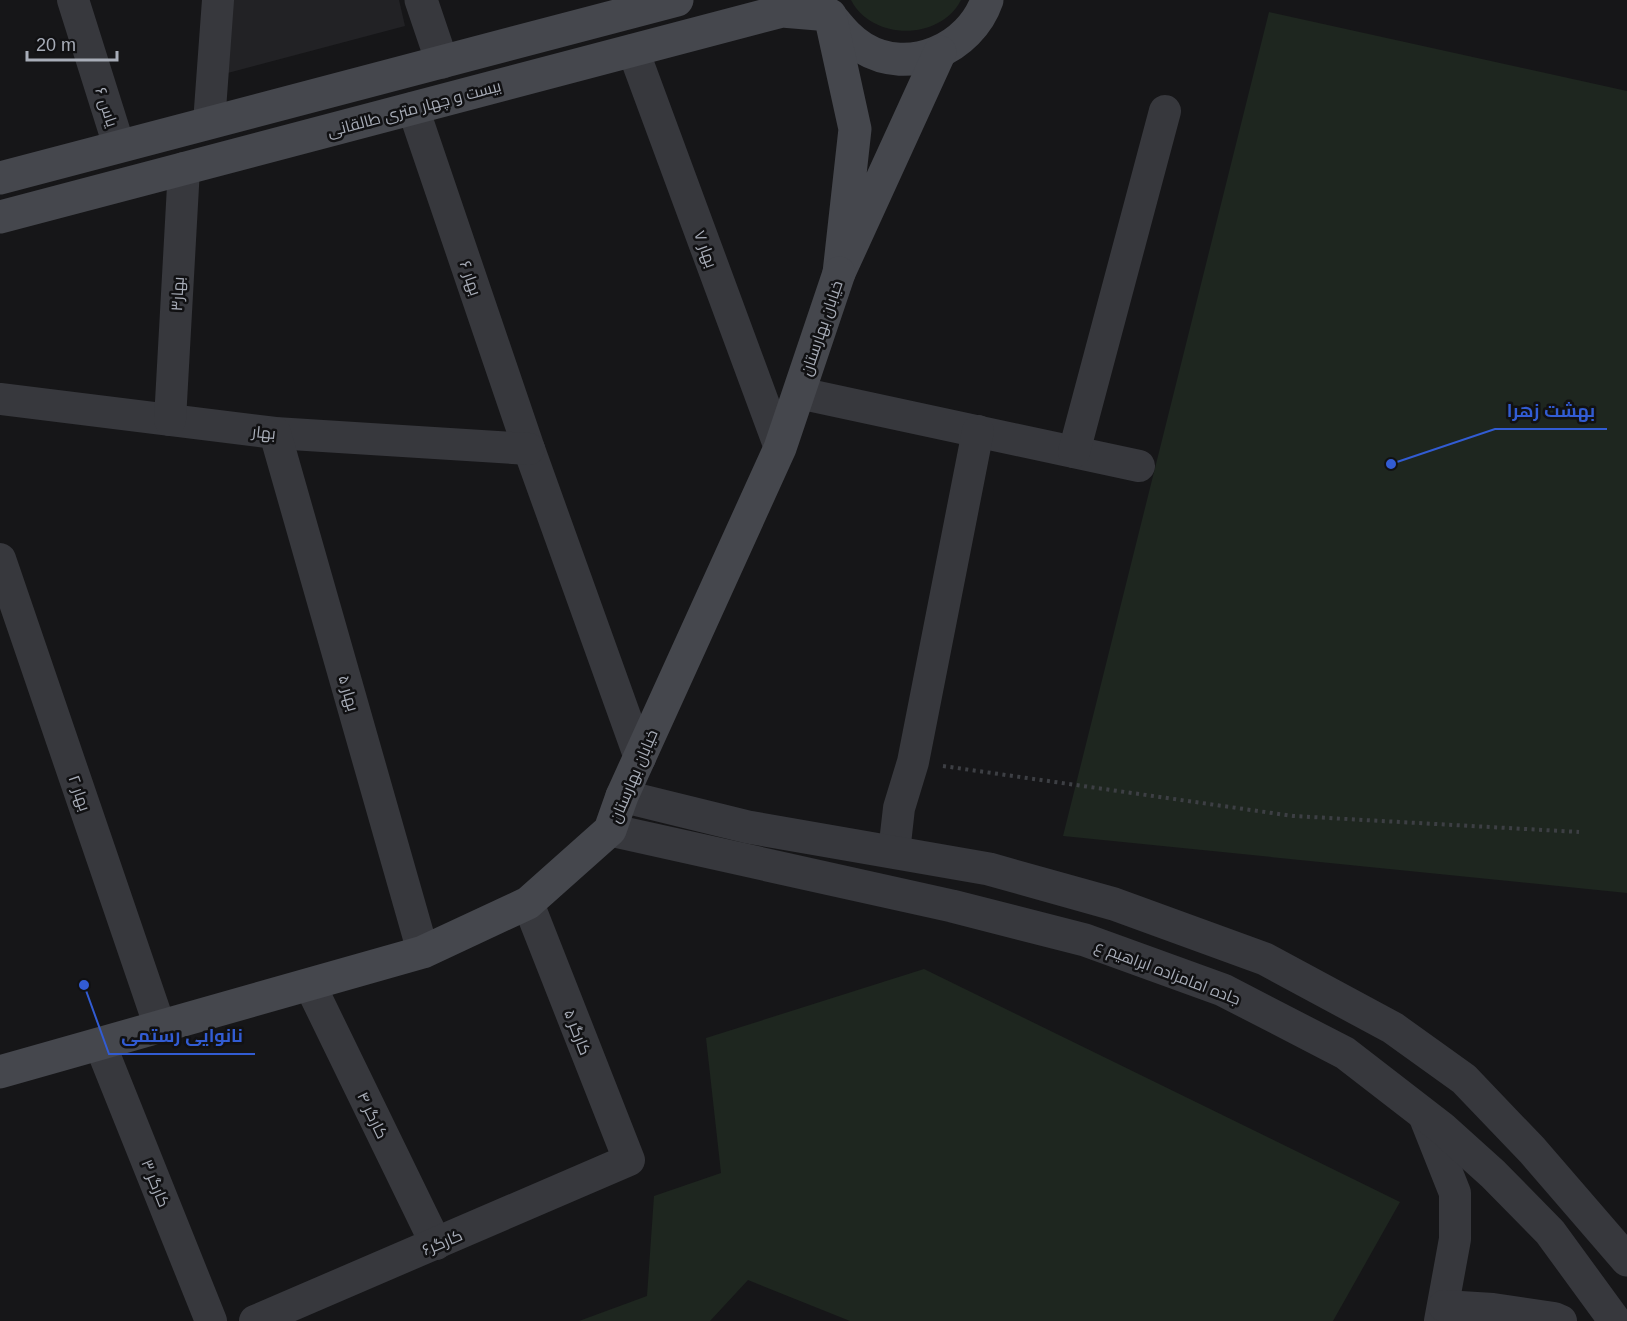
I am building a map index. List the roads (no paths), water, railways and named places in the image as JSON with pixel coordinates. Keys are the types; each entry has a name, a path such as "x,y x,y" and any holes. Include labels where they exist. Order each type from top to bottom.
{"main road":[{"path":"0,178 677,0"},
{"path":"827,7 844,34 864,49 887,57 911,59 940,52 965,36 988,4"},
{"path":"827,7 855,129 839,273"},
{"name":"بیست و چهار متری طالقانی","path":"0,217 782,11 827,7"},
{"path":"839,273 940,52"},
{"name":"خیابان بهارستان","path":"0,1072 423,952 528,903 610,830 622,796 780,448 839,273"}],"street":[{"name":"یاس ۶","path":"73,0 119,146"},
{"path":"209,123 218,0"},
{"path":"421,0 442,62"},
{"name":"بهار ۷","path":"633,50 780,448"},
{"name":"بهار ۶","path":"413,108 529,448 640,758"},
{"path":"1074,452 1165,111"},
{"name":"بهار۳","path":"170,420 184,168"},
{"path":"799,393 1139,466"},
{"name":"بهار","path":"0,399 275,433 529,448"},
{"path":"894,852 899,808 913,762 978,431"},
{"name":"بهار ۵","path":"275,433 423,952"},
{"name":"بهار ۲","path":"0,559 160,1027"},
{"path":"622,796 725,822 989,869 1114,904 1265,959 1393,1028 1464,1079 1532,1150 1627,1260"},
{"name":"جاده امامزاده ابراهیم ع","path":"610,830 952,906 1085,940 1223,990 1345,1053 1424,1115 1493,1174 1550,1232 1615,1321"},
{"name":"کارگر ۵","path":"528,903 629,1160"},
{"name":"کارگر ۴","path":"310,985 436,1244"},
{"name":"کارگر ۳","path":"100,1044 211,1321"},
{"path":"1424,1115 1455,1192 1455,1239 1442,1313 1493,1309 1554,1317 1561,1321"},
{"name":"کارگر۶","path":"255,1321 629,1160"}],"place":[{"name":"بهشت زهرا","path":"1391,464"},
{"name":"نانوایی رستمی","path":"84,985"}]}
